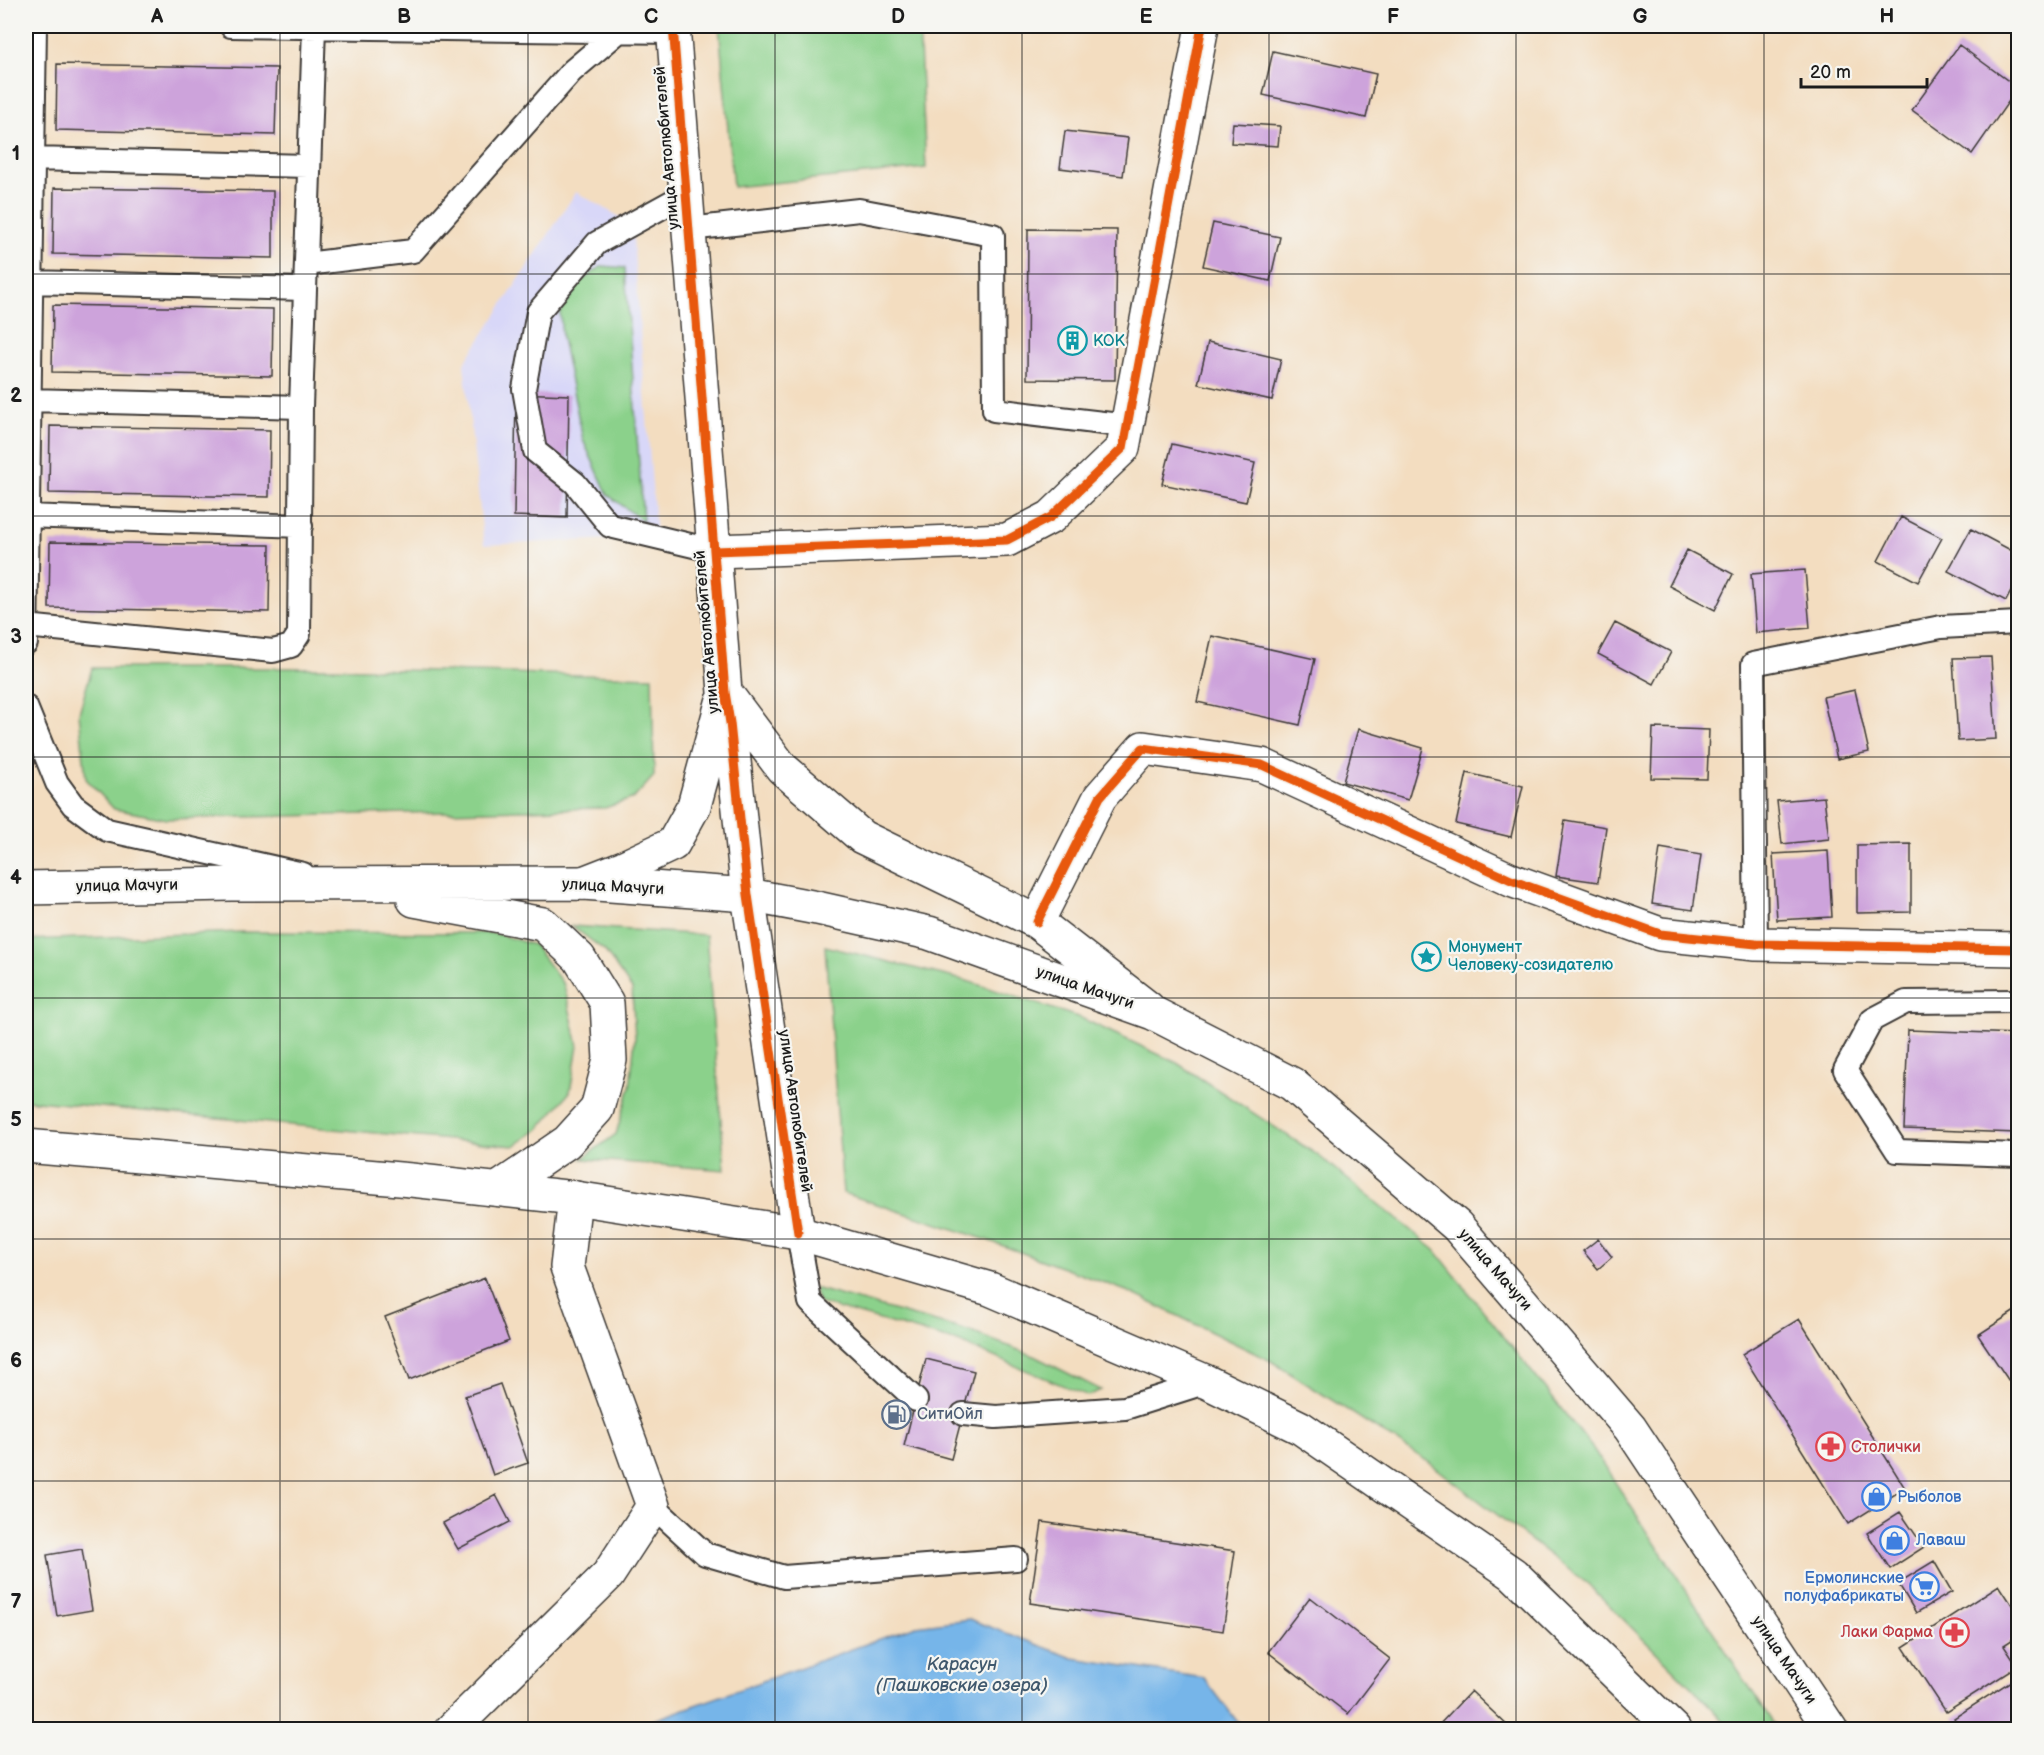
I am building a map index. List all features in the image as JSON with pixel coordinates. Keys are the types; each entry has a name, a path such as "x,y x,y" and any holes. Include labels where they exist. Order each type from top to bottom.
{"street":[{"path":"715,551 1007,540 1051,517 1124,447 1202,26"},
{"name":"улица Автолюбителей","path":"673,29 725,693 748,895 798,1233"},
{"path":"583,884 673,844 694,806 725,693"},
{"path":"725,693 782,768 862,837 1037,922 1153,1012"},
{"path":"1037,922 1100,797 1143,748 1262,765 1511,880 1660,934 1756,944 2019,948"},
{"name":"улица Мачуги","path":"26,888 583,884 748,895 929,933 1153,1012 1292,1084 1457,1226 1630,1428 1831,1730"},
{"path":"299,885 425,901 543,924 579,958 607,1002 610,1060 597,1109 567,1142 498,1189"},
{"path":"26,1146 575,1198 798,1233 990,1289 1207,1382 1301,1428 1514,1574 1674,1730"},
{"path":"451,1730 608,1575 653,1506 567,1267 575,1198"}],"lane":[{"path":"26,643 34,26"},
{"path":"231,26 673,29"},
{"path":"26,626 273,651 291,646 299,634 301,407 314,27"},
{"path":"306,264 413,251 572,71 615,29"},
{"path":"33,159 308,166"},
{"path":"686,194 597,243 538,312 524,389 535,452 575,483 610,526 715,551"},
{"path":"689,229 859,210 993,235 994,410 1128,426"},
{"path":"31,282 305,289"},
{"path":"28,400 301,407"},
{"path":"26,516 301,526"},
{"path":"1756,944 1753,664 1941,627 2019,623"},
{"path":"26,690 26,712"},
{"path":"26,707 57,783 73,806 107,830 350,884"},
{"path":"2019,1001 1906,1002 1872,1020 1845,1070 1897,1151 2019,1155"},
{"path":"798,1233 810,1302 916,1400"},
{"path":"963,1414 996,1417 1125,1407 1207,1382"},
{"path":"653,1506 705,1554 784,1577 1016,1559"}],"shaded area":[{"path":"576,192 632,224 656,537 484,545 464,364"}],"green space":[{"path":"719,26 919,26 926,168 733,187"},
{"path":"602,266 625,268 643,521 608,495 583,440 562,338 560,313 580,282"},
{"path":"92,668 331,668 652,677 654,776 634,798 605,808 166,819 114,809 86,779 79,713"},
{"path":"572,926 706,935 725,1170 582,1159 616,1134 630,1087 635,1037 632,989 605,951"},
{"path":"241,932 494,933 534,945 564,985 578,1046 570,1092 539,1129 514,1146 26,1100 26,940"},
{"path":"825,946 967,981 1081,1018 1177,1063 1319,1156 1435,1250 1594,1450 1777,1729 1729,1729 1714,1710 1589,1585 1427,1461 1271,1361 1129,1292 987,1240 843,1193"},
{"path":"814,1288 968,1331 1032,1355 1101,1390 1088,1396 958,1342 819,1303"}],"water":[{"name":"Карасун (Пашковские озера)","path":"969,1619 1073,1658 1204,1678 1243,1729 629,1729 916,1626"}],"building":[{"path":"1331,26 1349,26 1348,30"},
{"path":"1959,45 2018,88 1972,154 1912,110"},
{"path":"1273,51 1376,74 1366,118 1263,95"},
{"path":"57,64 277,68 275,135 56,130"},
{"path":"1233,123 1280,126 1278,146 1231,143"},
{"path":"1065,131 1128,138 1123,176 1060,168"},
{"path":"54,188 273,191 273,258 53,254"},
{"path":"1213,223 1280,237 1270,281 1203,266"},
{"name":"КОК","path":"1028,229 1117,230 1115,380 1027,379"},
{"path":"53,305 273,309 272,376 52,372"},
{"path":"1208,342 1281,359 1272,400 1198,384"},
{"path":"516,393 569,395 567,518 514,516"},
{"path":"50,426 270,430 269,497 49,493"},
{"path":"1172,444 1255,463 1246,502 1162,484"},
{"path":"1901,517 1942,538 1918,582 1878,561"},
{"path":"1971,529 2018,554 2018,578 2006,601 1948,571"},
{"path":"50,542 270,545 269,612 49,608"},
{"path":"1687,550 1733,574 1715,610 1669,586"},
{"path":"1805,570 1810,628 1756,633 1751,574"},
{"path":"1615,623 1671,652 1654,684 1598,654"},
{"path":"1212,636 1315,659 1300,725 1197,702"},
{"path":"1991,657 1996,739 1958,741 1953,658"},
{"path":"1855,690 1869,752 1837,759 1823,697"},
{"path":"1653,728 1709,730 1707,779 1651,778"},
{"path":"1358,729 1423,748 1408,800 1343,782"},
{"path":"1467,773 1523,786 1511,837 1456,824"},
{"path":"1824,797 1829,839 1782,844 1777,801"},
{"path":"1565,820 1606,827 1598,882 1556,876"},
{"path":"1911,844 1911,912 1857,913 1857,845"},
{"path":"1660,848 1701,855 1693,910 1652,904"},
{"path":"1828,851 1832,917 1777,920 1773,854"},
{"path":"1908,1030 2018,1034 2018,1133 1904,1129"},
{"path":"1598,1239 1612,1257 1598,1269 1583,1251"},
{"path":"485,1278 509,1341 409,1380 385,1317"},
{"path":"2018,1309 2018,1387 2015,1390 1978,1335"},
{"path":"1799,1319 1905,1488 1848,1524 1742,1354"},
{"path":"926,1359 974,1371 951,1459 904,1446"},
{"path":"500,1384 528,1463 493,1475 465,1396"},
{"path":"496,1495 510,1522 458,1549 443,1523"},
{"name":"Лаваш","path":"1900,1512 1924,1547 1890,1569 1867,1533"},
{"path":"1042,1522 1235,1551 1223,1631 1030,1603"},
{"path":"82,1549 92,1610 57,1616 47,1555"},
{"name":"Ермолинские полуфабрикаты","path":"1934,1561 1952,1592 1916,1613 1898,1583"},
{"path":"1999,1585 2018,1614 2018,1636 2004,1645 2018,1666 1946,1712 1903,1647"},
{"path":"1310,1597 1390,1659 1348,1714 1268,1652"},
{"path":"2014,1679 2018,1687 2018,1730 1961,1730 1954,1718"},
{"path":"1471,1691 1512,1730 1436,1728"}],"cycle path":[{"path":"673,26 725,692 748,895 798,1233"},
{"path":"715,551 1007,540 1051,517 1123,448 1202,26"},
{"path":"1037,922 1100,797 1143,748 1262,765 1511,880 1660,934 1756,944 2018,949"}],"place":[{"name":"КОК","path":"1072,341"},
{"name":"Монумент Человеку-созидателю","path":"1427,956"},
{"name":"СитиОйл","path":"896,1414"},
{"name":"Столички","path":"1830,1447"},
{"name":"Рыболов","path":"1876,1497"},
{"name":"Лаваш","path":"1895,1540"},
{"name":"Ермолинские полуфабрикаты","path":"1925,1587"},
{"name":"Лаки Фарма","path":"1954,1632"}]}
